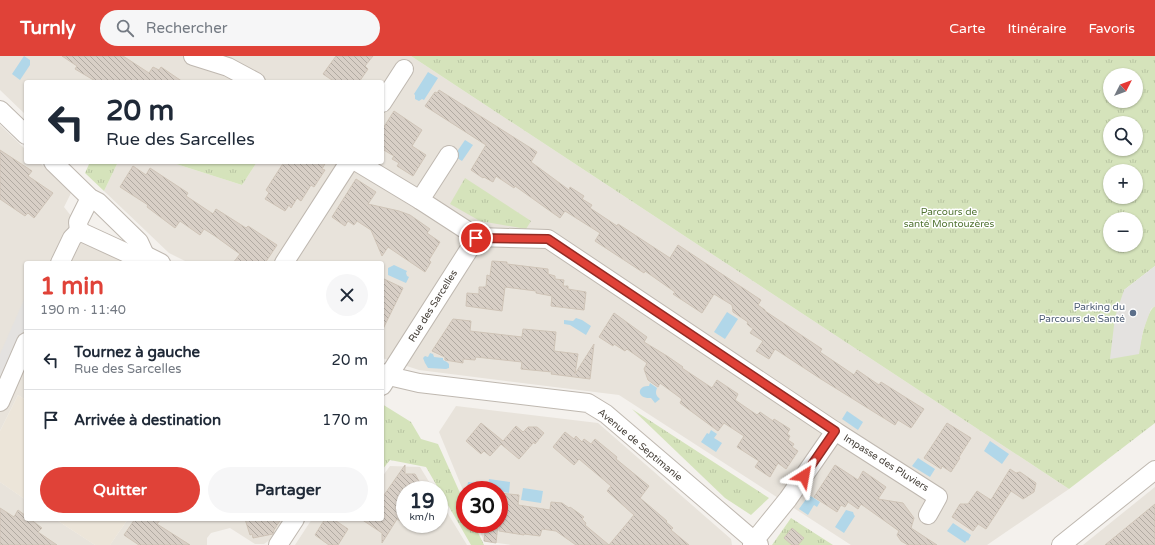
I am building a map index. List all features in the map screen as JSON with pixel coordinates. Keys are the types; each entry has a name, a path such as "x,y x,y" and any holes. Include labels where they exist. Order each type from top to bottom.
{"street":[{"path":"193,56 228,67 252,80"},
{"path":"384,100 404,69"},
{"path":"0,110 24,134"},
{"path":"420,200 449,155"},
{"path":"55,164 90,198 98,202 139,242 145,255"},
{"path":"285,261 349,164"},
{"path":"360,164 420,200 476,238 548,239 835,431 755,544"},
{"path":"79,231 78,222 90,198"},
{"path":"79,231 129,254 145,255 157,261"},
{"path":"61,261 72,238 79,231"},
{"name":"Rue des Sarcelles","path":"384,378 476,238"},
{"path":"0,402 24,347"},
{"name":"Avenue de Septimanie","path":"384,378 588,403 606,414 755,544"},
{"name":"Impasse des Pluviers","path":"835,431 938,497 928,515"},
{"path":"1061,545 1155,470"},
{"path":"278,545 294,521"}],"shaded area":[{"path":"0,56 411,56 1069,489 987,545 851,545 619,395 419,370 384,359 384,261 185,261 169,253 104,191 117,164 176,164 242,185 256,164 384,164 384,80 24,80 24,113 0,90"},
{"path":"0,125 24,148 24,164 41,164 71,193 64,207 94,245 127,261 24,261 24,399 18,395 0,431"},
{"name":"Parking du Parcours de Santé","path":"1155,266 1155,306 1151,309 1143,331 1139,354 1110,359 1115,317 1124,290"},
{"path":"24,300 24,331 0,385 0,354"},
{"path":"18,395 24,399 24,499 0,482 0,431"},
{"path":"456,406 598,423 731,539 732,545 511,545 484,541 481,533 508,533 508,481 459,481 439,432"},
{"path":"390,466 420,467 429,481 396,481 396,533 448,533 448,514 456,527 456,533 460,533 467,545 295,545 311,521 384,521 384,474"},
{"path":"0,482 24,499 24,521 58,521 95,545 0,545"},
{"path":"1155,487 1155,545 1083,545"},
{"path":"58,521 127,521 110,545 95,545"},
{"path":"127,521 285,521 274,537 264,544 255,544 230,528 211,533 207,538 207,545 110,545"}],"green space":[{"name":"Parcours de santé Montouzères","path":"411,56 1155,56 1155,266 1124,290 1138,354 1146,321 1155,306 1155,423 1069,489"},
{"path":"89,164 117,164 104,191 85,173"},
{"path":"176,164 256,164 242,185"},
{"path":"465,178 531,221 526,229 480,221 450,204"},
{"path":"384,405 411,422 421,439 438,444 456,484 456,519 448,505 448,481 434,481 426,467 390,460 384,468"},
{"path":"632,409 769,498 751,515 725,498"},
{"path":"791,518 833,545 772,545"},
{"path":"464,533 478,533 484,545 471,545"}],"water":[{"path":"24,56 30,60 30,65 20,80 12,74"},
{"path":"428,72 438,78 424,100 422,99 419,101 415,99 414,94"},
{"path":"465,140 473,145 462,161 454,156"},
{"path":"394,265 407,271 407,276 409,277 406,283 388,275 388,268"},
{"path":"727,312 738,319 725,339 714,332"},
{"path":"576,318 591,326 586,335 570,325 564,324 564,320 573,321"},
{"path":"430,353 433,354 434,357 443,358 443,360 449,364 449,368 428,368 423,358 425,356 428,357"},
{"path":"650,383 657,388 656,394 660,399 655,403 651,398 646,398 640,392 642,388 649,386"},
{"path":"847,411 863,422 858,430 842,419"},
{"path":"711,430 717,434 714,438 722,443 716,452 701,442"},
{"path":"990,441 1009,454 1002,464 984,451"},
{"path":"918,458 935,469 930,477 912,466"},
{"path":"489,479 503,481 489,481"},
{"path":"508,482 510,482 508,493"},
{"path":"523,488 543,491 541,503 521,500"},
{"path":"809,495 820,502 817,507 814,505 808,515 799,509"},
{"path":"846,510 853,512 855,516 844,533 835,527"},
{"path":"953,523 971,535 968,541 967,540 965,543 947,531"}],"building":[{"path":"62,56 123,56 149,73 153,67 159,70 161,67 180,80 94,80 75,69 77,66"},
{"path":"336,56 373,56 365,66 368,69 360,80 332,80 323,74"},
{"path":"439,90 537,152 531,162 569,190 570,187 584,196 582,199 592,205 590,208 617,226 618,224 670,258 678,245 761,300 758,305 765,311 822,349 820,352 854,375 857,370 879,385 881,382 924,409 911,428 898,420 895,425 775,349 769,359 756,351 763,341 750,333 753,329 747,324 748,322 733,312 732,305 714,294 702,313 673,294 675,292 645,271 644,273 595,241 600,233 565,211 560,218 515,186 514,188 496,176 493,182 484,177 483,178 471,170 486,145 425,106 435,92 437,93"},
{"path":"394,111 422,130 412,146 426,155 413,176 397,166 399,163 392,159 394,156 384,150 384,127"},
{"path":"0,150 32,171 28,176 53,193 34,218 28,213 25,216 0,199"},
{"path":"283,164 325,164 322,169 325,170 314,187 311,185 301,201 297,198 291,208 289,205 285,211 265,199 269,193 266,190"},
{"path":"133,166 146,175 150,168 188,193 186,196 213,214 216,209 246,228 248,226 277,245 266,261 235,261 240,254 215,236 204,229 200,235 180,221 175,228 147,207 148,205 120,187"},
{"path":"356,179 376,192 368,204 410,215 430,229 427,233 440,242 429,260 431,262 425,272 388,247 382,256 371,230 357,221 354,225 348,221 345,226 332,217"},
{"path":"492,261 548,269 548,274 555,276 555,279 564,280 563,286 568,286 568,289 586,292 584,310 551,306 552,296 536,293 536,291 505,287 502,311 466,306 467,293 479,294 479,287 486,287 487,275 490,276"},
{"path":"384,279 403,288 384,327"},
{"path":"614,313 647,337 644,342 667,356 712,388 717,380 738,394 735,400 757,415 760,412 773,421 774,419 790,429 787,434 790,436 788,440 794,444 792,447 798,451 786,469 778,463 770,477 755,467 759,461 737,447 744,436 724,423 718,431 680,403 682,399 660,383 658,387 648,380 644,369 647,363 627,349 625,351 614,344 613,346 599,337"},
{"path":"453,319 471,321 470,331 522,337 523,329 556,332 554,351 578,354 575,374 594,344 590,379 551,374 552,372 521,369 522,362 476,357 475,360 463,359 463,363 445,360 445,357 432,351"},
{"path":"481,423 503,441 516,426 523,432 528,427 537,427 544,433 519,459 501,444 490,456 484,451 481,454 466,441"},
{"path":"947,423 971,438 951,472 942,466 941,469 924,458"},
{"path":"565,432 574,439 576,436 582,442 584,439 591,444 595,439 617,457 616,459 649,486 640,498 667,521 666,522 673,528 671,530 689,545 609,545 634,515 607,491 611,486 579,459 574,465 553,447"},
{"path":"405,465 405,474 415,474 419,481 396,481 396,521 382,543 382,533 364,521 384,521 384,495"},
{"path":"835,465 858,480 863,471 886,487 878,499 903,503 914,518 911,528 937,545 908,545 901,541 897,535 899,531 861,504 858,509 848,502 845,507 841,505 837,512 814,497"},
{"path":"1010,469 1016,473 1020,472 1036,483 1034,492 1023,499 1011,491 986,529 978,524 973,531 952,517 960,504 968,504 977,491 991,500"},
{"path":"508,494 519,495 518,505 550,510 551,502 562,503 584,517 582,519 586,523 585,525 609,545 576,545 556,531 542,529 540,536 508,532"},
{"path":"1155,504 1155,545 1105,545 1127,527"},
{"path":"0,508 14,517 18,510 24,514 24,521 33,521 42,528 38,532 57,545 0,545"},
{"path":"134,521 159,521 157,524 190,545 139,545 124,535"},
{"path":"246,521 280,521 273,534 253,538 252,534 250,535"},
{"path":"324,521 336,521 348,529 338,545 329,545 315,535"},
{"path":"792,528 804,538 798,545 792,545 784,538"},
{"path":"485,533 497,533 496,543 484,541"}],"place":[{"name":"Parking du Parcours de Santé","path":"1133,313"}],"route":[{"path":"476,238 548,239 835,431 804,476"}]}
